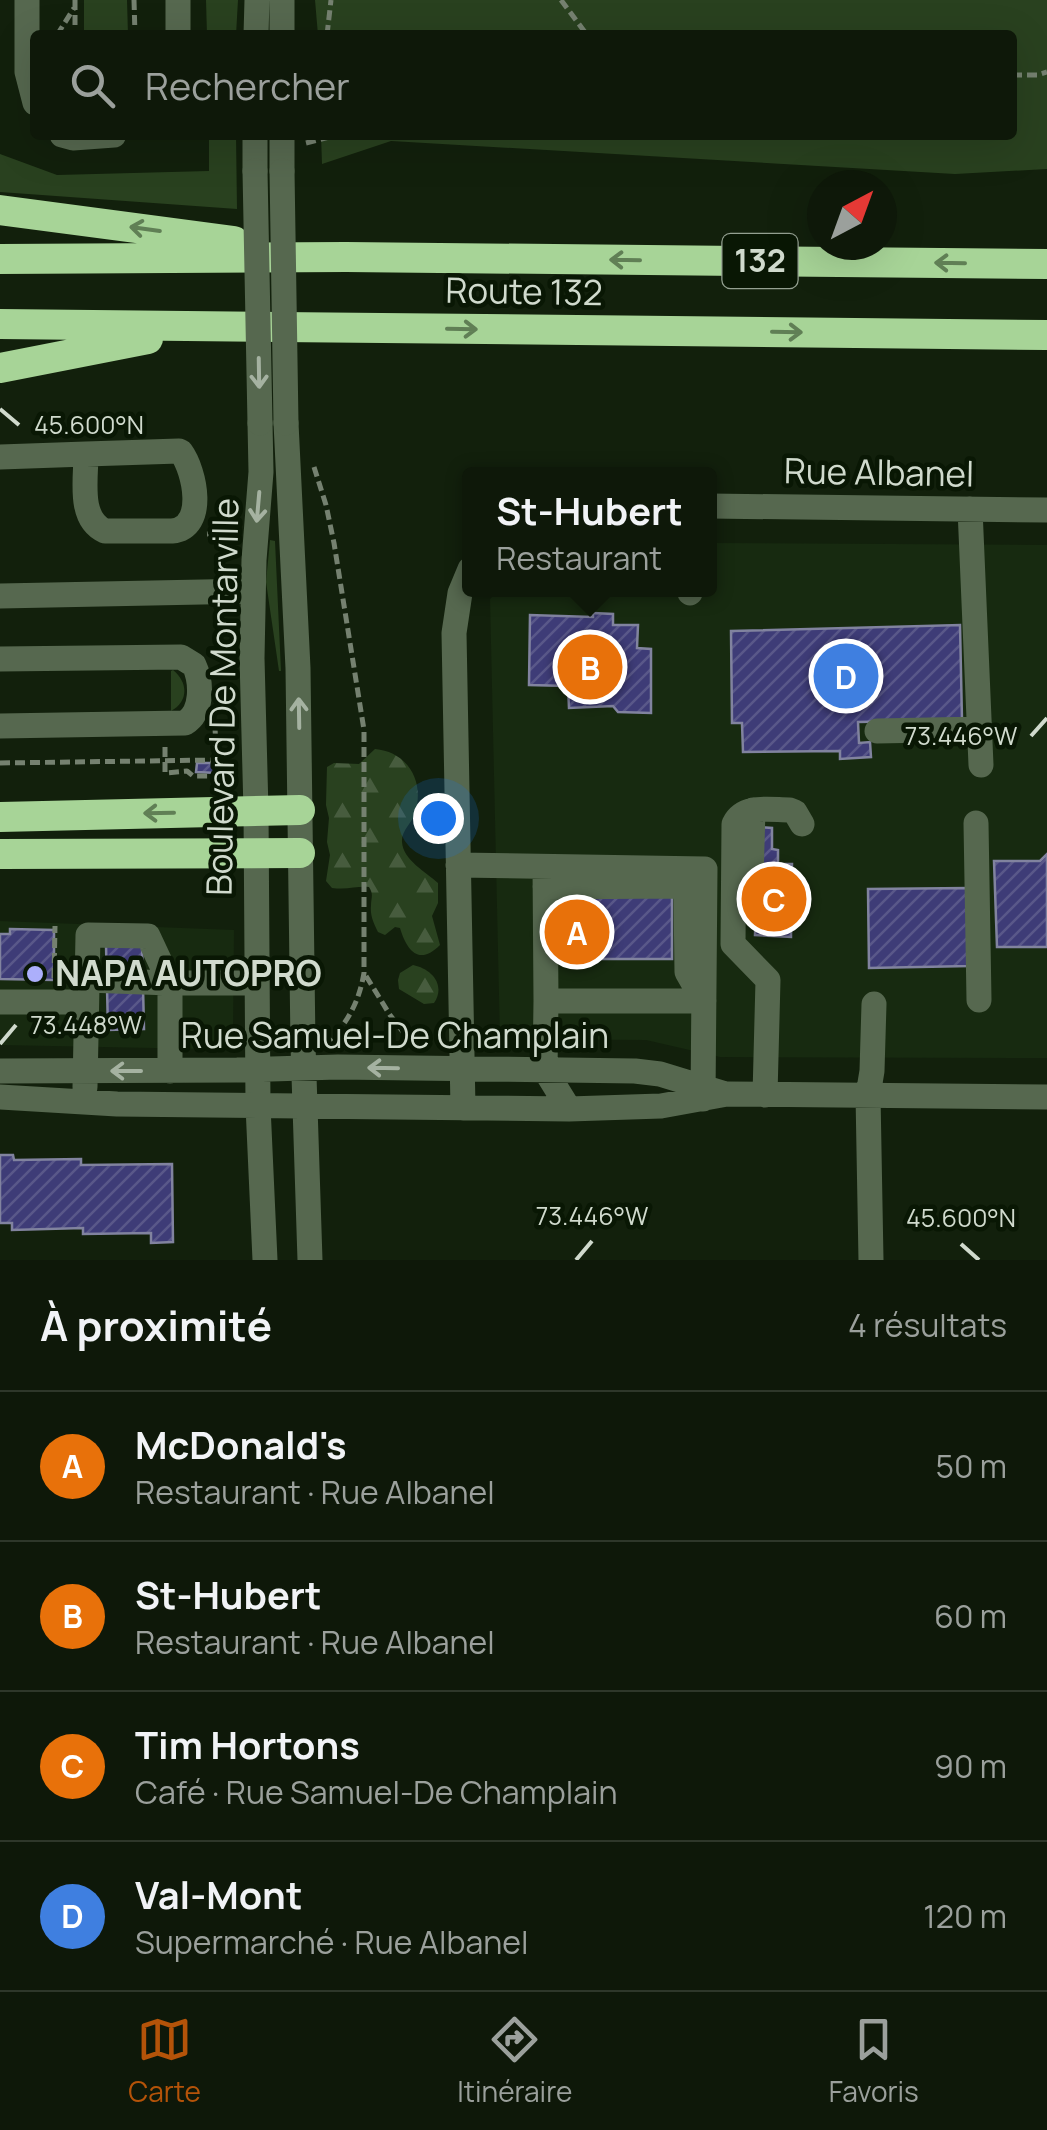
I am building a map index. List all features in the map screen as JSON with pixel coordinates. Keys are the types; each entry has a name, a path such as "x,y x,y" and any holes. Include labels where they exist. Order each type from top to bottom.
{"highway":[{"path":"0,210 346,257"},
{"name":"Route 132","path":"0,259 346,257 1047,264"},
{"name":"Route 132","path":"0,324 1043,336"},
{"path":"0,368 210,326"},
{"path":"0,816 300,810"},
{"path":"0,854 300,853"}],"street":[{"path":"27,0 26,72 30,86"},
{"path":"178,0 178,30"},
{"path":"256,30 257,0"},
{"path":"282,0 282,30"},
{"name":"Boulevard De Montarville","path":"255,140 261,472 252,591 258,1106 265,1260"},
{"name":"Boulevard De Montarville","path":"294,140 282,170 286,423 298,649 303,1069 310,1260"},
{"path":"0,457 86,454 179,451 184,453 194,489 188,525 181,530 105,530 95,526 86,509 86,454"},
{"name":"Rue Albanel","path":"717,506 1047,510"},
{"path":"970,508 981,765"},
{"path":"462,588 454,619 463,1108"},
{"path":"0,596 252,591"},
{"path":"0,660 181,657 194,665 198,679 197,710 185,722 0,726"},
{"path":"877,731 981,728"},
{"path":"765,1095 768,980 733,944 734,824 739,815 752,810 790,810 802,824"},
{"path":"976,824 979,1000"},
{"path":"458,865 545,877 705,869 704,1001 711,1094"},
{"path":"545,877 545,1070 569,1109"},
{"path":"84,1102 88,934 148,936 170,983 170,1070"},
{"path":"0,1002 170,983 257,982"},
{"path":"546,1001 704,1001"},
{"path":"870,1260 868,1095 874,1004"},
{"name":"Rue Samuel-De Champlain","path":"0,1071 635,1071 660,1074 711,1094"},
{"name":"Rue Samuel-De Champlain","path":"0,1097 305,1107 569,1109 660,1106 711,1094 1047,1096"}],"path":[{"path":"134,0 135,30"},
{"path":"328,30 331,0"},
{"path":"561,0 584,30"},
{"path":"60,30 75,3"},
{"path":"75,3 75,30"},
{"path":"1017,75 1047,72"},
{"path":"313,464 334,543 363,720 364,973 349,1018 329,1040"},
{"path":"166,760 166,772 222,778 216,752"},
{"path":"179,760 180,772"},
{"path":"0,763 216,760"},
{"path":"54,980 55,926"},
{"path":"364,973 390,1016 419,1051"}],"shaded area":[{"path":"717,543 1047,545 1047,1058 720,1057 646,1040 500,1039 490,599 717,597"},
{"path":"0,921 234,930 233,1035 205,1049 0,1045"}],"green space":[{"path":"84,0 127,0 128,30 84,30"},
{"path":"206,0 238,0 236,30 207,30"},
{"path":"315,0 1047,0 1047,169 955,174 391,141 322,164 321,140 1017,140 1017,30 318,30"},
{"path":"209,140 236,140 237,209 0,192 0,154 57,175 209,171"},
{"path":"270,540 275,541 281,671 266,582"},
{"path":"171,671 182,680 184,691 181,702 171,711"},
{"path":"375,749 405,762 418,790 415,813 402,842 411,860 438,883 438,903 432,916 440,945 426,954 410,949 400,928 395,927 385,935 378,932 369,887 332,888 326,881 330,855 327,767 334,763 359,764"},
{"path":"413,965 426,970 438,984 434,1003 424,1004 399,989 400,973"}],"building":[{"path":"593,613 613,614 613,625 638,625 637,648 651,649 651,713 618,712 613,706 569,708 568,686 529,685 530,615 593,617"},
{"path":"960,625 962,720 858,722 859,743 870,742 871,757 840,759 840,751 743,752 742,723 732,723 731,631"},
{"path":"197,763 217,763 217,773 196,772"},
{"path":"759,827 772,828 772,849 778,850 778,864 792,864 791,937 755,935"},
{"path":"1047,854 1047,947 997,947 994,861 1040,861"},
{"path":"968,888 969,966 869,968 868,889"},
{"path":"568,892 672,893 672,959 568,959"},
{"path":"10,929 54,930 54,980 0,979 0,934 10,934"},
{"path":"142,944 144,1029 108,1030 106,945"},
{"path":"0,1155 13,1155 14,1160 81,1159 81,1165 172,1164 173,1242 151,1243 151,1233 83,1234 83,1228 12,1230 12,1223 0,1223"}],"place":[{"name":"St-Hubert","path":"590,667"},
{"name":"Val-Mont","path":"846,676"},
{"name":"Tim Hortons","path":"774,899"},
{"name":"McDonald's","path":"577,932"},
{"name":"NAPA AUTOPRO","path":"35,974"}]}
